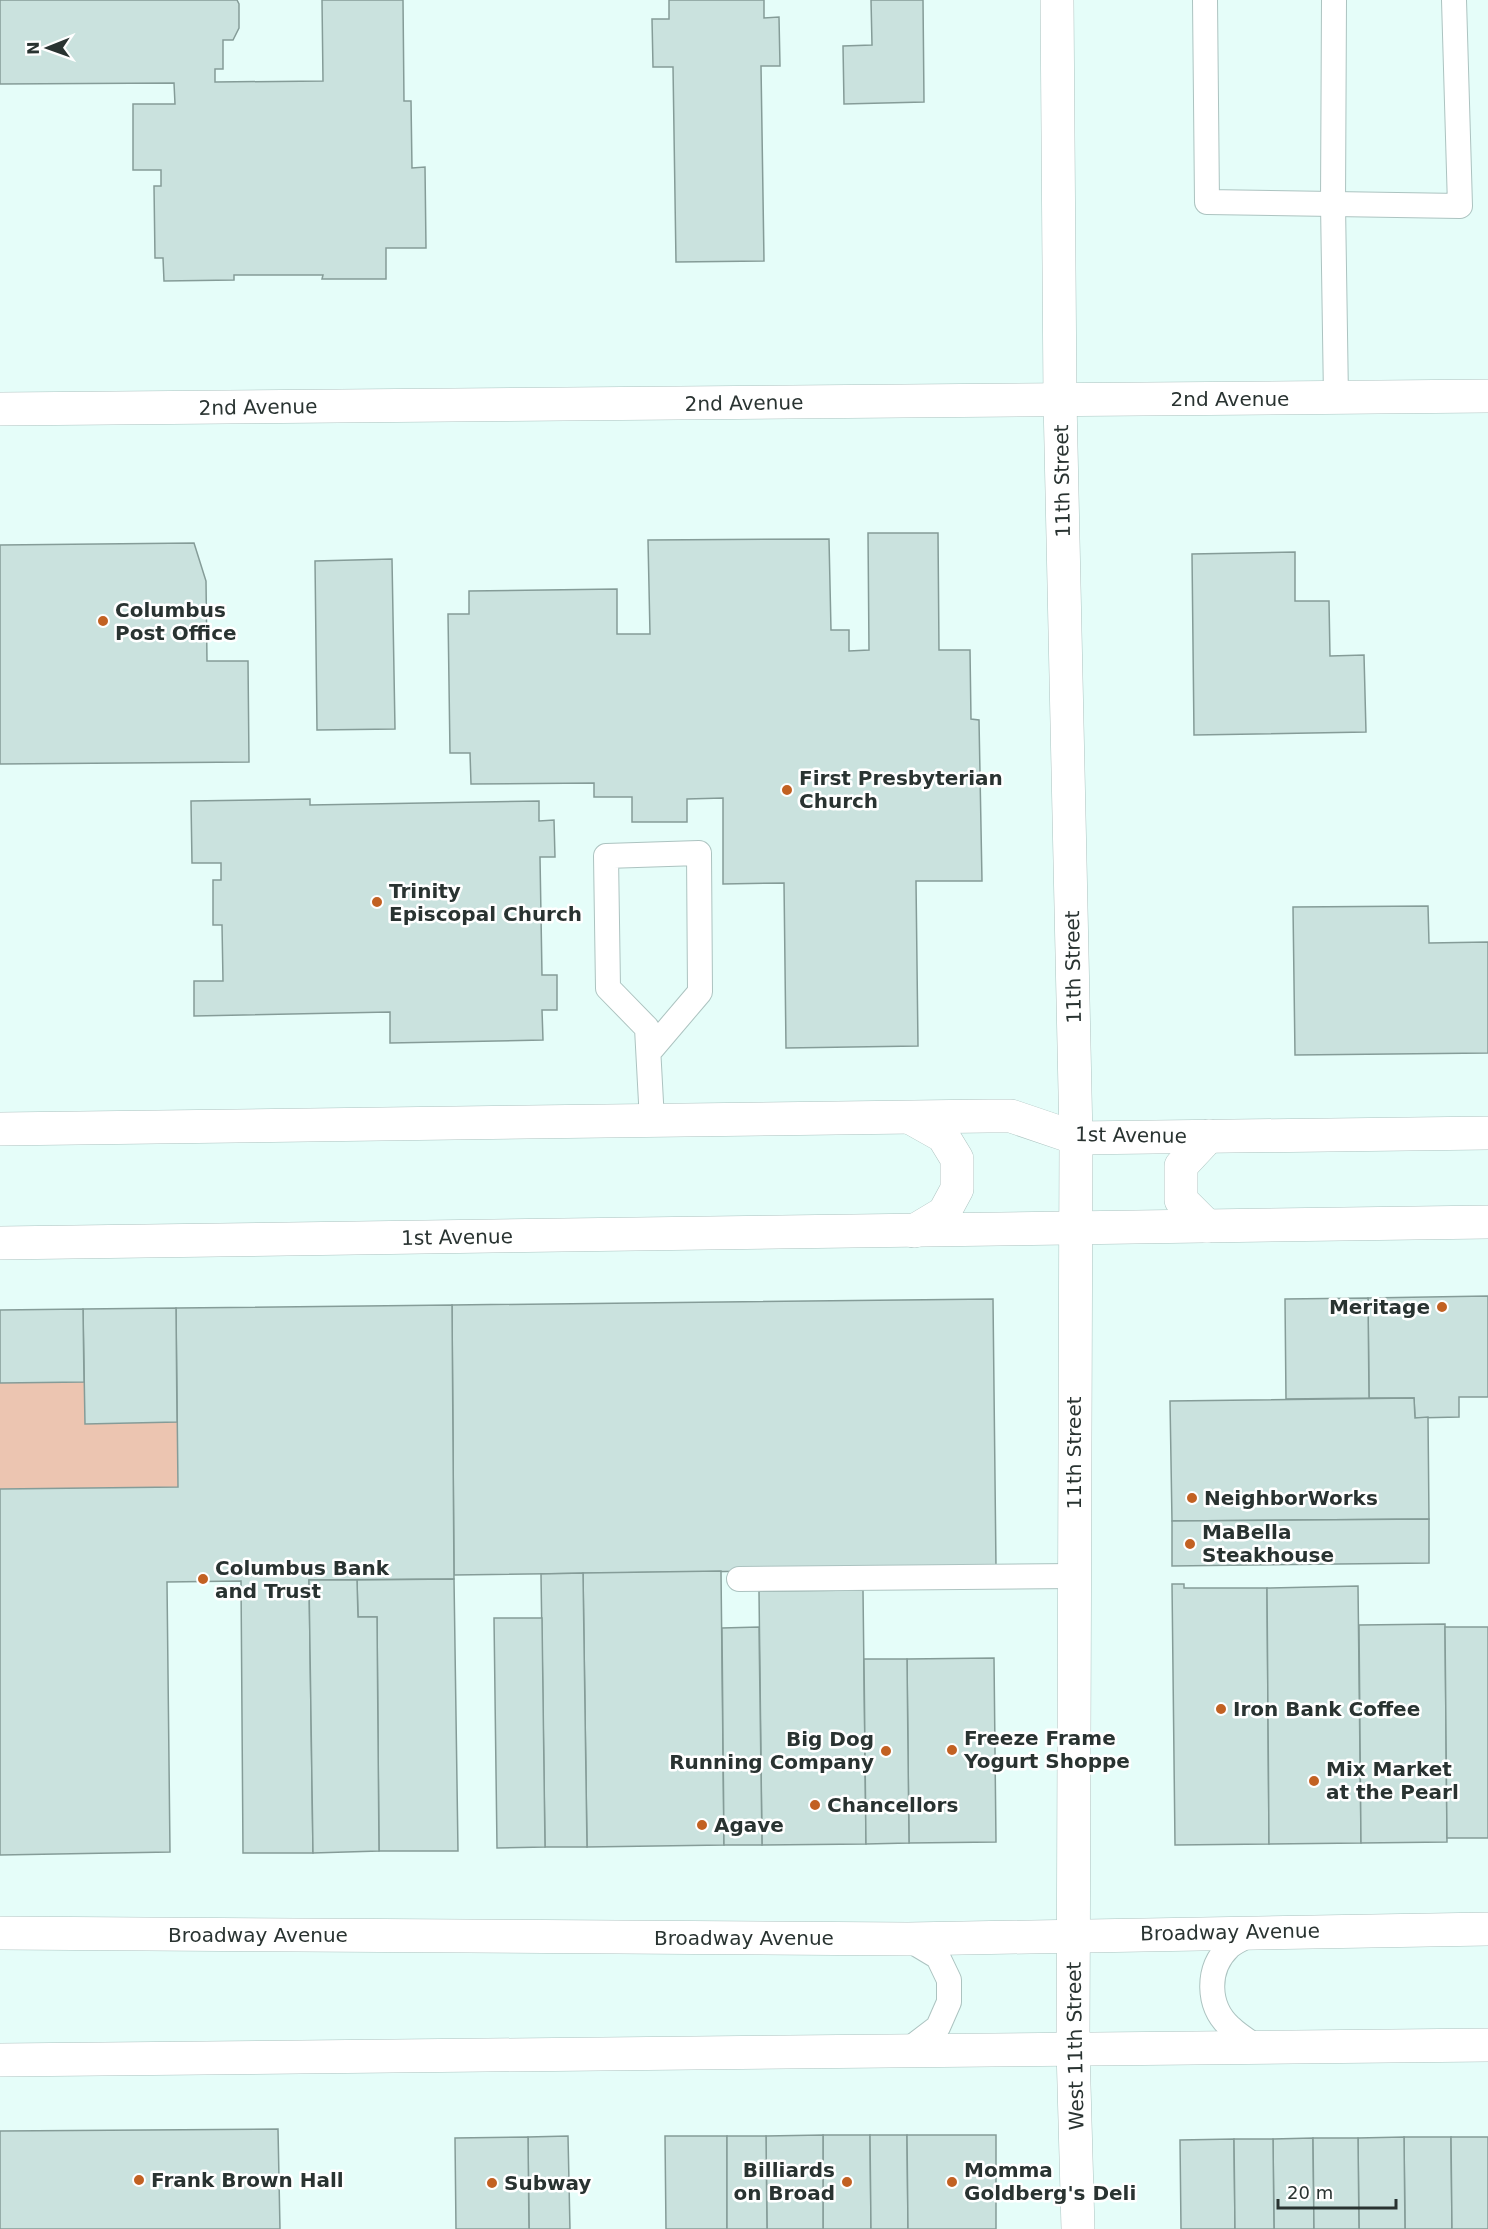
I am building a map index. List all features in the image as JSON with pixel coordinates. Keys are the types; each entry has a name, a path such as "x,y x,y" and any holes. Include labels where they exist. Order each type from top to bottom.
{"street":[{"name":"11th Street","path":"1057,0 1060,400 1076,1138 1074,1935"},
{"name":"2nd Avenue","path":"0,409 1488,396"},
{"name":"1st Avenue","path":"0,1129 1011,1116 1076,1138 1488,1133"},
{"name":"1st Avenue","path":"911,1118 943,1136 957,1159 957,1190 944,1213 914,1230"},
{"name":"1st Avenue","path":"1207,1226 1180,1200 1181,1166 1209,1136"},
{"name":"1st Avenue","path":"0,1243 1488,1222"},
{"name":"Broadway Avenue","path":"0,1934 908,1938 1488,1929"},
{"name":"West 11th Street","path":"1074,1935 1073,2049 1078,2229"},
{"path":"0,2060 1488,2045"}],"lane":[{"path":"1205,0 1207,202 1460,206 1454,0"},
{"path":"1334,0 1336,398"},
{"path":"649,1052 700,993 699,853 606,856 609,988 647,1028 652,1121"},
{"path":"739,1579 1074,1576"},
{"path":"1256,1932 1229,1947 1215,1968 1211,1985 1215,2006 1229,2026 1257,2047"},
{"path":"908,1938 938,1957 949,1980 949,2002 938,2027 908,2050"}],"shaded area":[{"path":"84,1382 85,1424 177,1422 178,1487 0,1489 0,1383"}],"building":[{"path":"0,0 237,0 239,28 233,40 223,40 223,69 215,69 215,82 323,81 322,0 403,0 404,101 411,101 412,168 425,167 426,248 386,248 386,279 322,279 323,275 234,275 234,280 164,281 163,258 155,258 154,186 161,186 161,170 133,170 133,104 175,104 174,83 0,84"},
{"path":"669,0 764,0 764,18 779,17 780,66 761,66 764,261 676,262 673,67 653,67 652,19 669,19"},
{"path":"871,0 923,0 924,102 844,104 843,46 872,45"},
{"name":"First Presbyterian Church","path":"868,533 938,533 939,650 970,650 971,719 979,720 982,881 916,881 918,1046 786,1048 784,883 723,884 723,798 687,799 687,822 632,822 632,797 594,797 594,783 471,784 470,753 450,753 448,614 469,614 469,591 617,589 617,634 650,634 648,540 829,539 831,630 849,630 849,651 869,650"},
{"name":"Columbus Post Office","path":"194,543 206,581 207,661 248,661 249,762 0,764 0,545"},
{"path":"1295,552 1295,601 1329,601 1330,656 1364,655 1366,732 1194,735 1192,554"},
{"path":"392,559 395,729 317,730 315,561"},
{"name":"Trinity Episcopal Church","path":"310,799 310,805 539,801 539,821 554,820 555,857 540,857 542,975 557,975 557,1010 542,1010 543,1040 390,1043 390,1012 194,1016 194,981 223,981 222,925 213,925 213,880 221,880 221,863 192,863 191,801"},
{"path":"1428,906 1429,943 1488,942 1488,1053 1295,1055 1293,907"},
{"path":"1488,1296 1488,1397 1459,1397 1459,1417 1415,1418 1414,1398 1369,1398 1368,1298"},
{"path":"1368,1298 1369,1398 1286,1399 1285,1299"},
{"path":"993,1299 996,1568 454,1575 452,1305"},
{"name":"Columbus Bank and Trust","path":"452,1305 454,1579 309,1580 313,1853 243,1853 241,1581 167,1582 170,1852 0,1855 0,1489 178,1487 176,1308"},
{"path":"176,1308 177,1422 85,1424 83,1309"},
{"path":"83,1309 84,1382 0,1383 0,1310"},
{"path":"1414,1398 1415,1418 1428,1417 1429,1519 1172,1521 1170,1401"},
{"path":"1429,1519 1429,1563 1172,1566 1172,1521"},
{"path":"721,1571 724,1845 587,1847 583,1573"},
{"path":"583,1573 587,1847 545,1847 541,1574"},
{"path":"454,1579 458,1851 379,1851 377,1617 358,1617 357,1580"},
{"path":"309,1580 357,1580 358,1617 377,1617 379,1851 313,1853"},
{"path":"1172,1584 1184,1584 1184,1588 1267,1588 1269,1844 1175,1845"},
{"path":"1358,1586 1361,1843 1269,1844 1267,1588"},
{"path":"863,1590 866,1844 762,1845 759,1591"},
{"path":"494,1618 542,1618 545,1847 497,1848"},
{"path":"1445,1624 1447,1842 1361,1843 1359,1625"},
{"path":"759,1627 762,1845 724,1845 722,1628"},
{"path":"1445,1627 1488,1627 1488,1838 1447,1838"},
{"name":"Freeze Frame Yogurt Shoppe","path":"994,1658 996,1842 909,1843 907,1659"},
{"name":"Big Dog Running Company","path":"864,1659 907,1659 909,1843 866,1844"},
{"name":"Frank Brown Hall","path":"278,2129 280,2229 0,2229 0,2131"},
{"name":"Billiards on Broad","path":"823,2135 870,2135 871,2229 823,2229"},
{"path":"823,2135 823,2229 767,2229 766,2136"},
{"path":"870,2135 907,2135 908,2229 871,2229"},
{"name":"Momma Goldberg's Deli","path":"907,2135 996,2135 996,2229 908,2229"},
{"path":"568,2136 570,2229 529,2229 528,2137"},
{"path":"665,2136 727,2136 727,2229 666,2229"},
{"path":"727,2136 766,2136 767,2229 727,2229"},
{"name":"Subway","path":"528,2137 529,2229 456,2229 455,2138"},
{"path":"1404,2137 1451,2137 1452,2229 1405,2229"},
{"path":"1404,2137 1405,2229 1359,2229 1358,2138"},
{"path":"1451,2137 1488,2137 1488,2229 1452,2229"},
{"path":"1313,2138 1314,2229 1274,2229 1273,2139"},
{"path":"1313,2138 1358,2138 1359,2229 1314,2229"},
{"path":"1234,2139 1235,2229 1181,2229 1180,2140"},
{"path":"1234,2139 1273,2139 1274,2229 1235,2229"}],"place":[{"name":"Columbus Post Office","path":"103,621"},
{"name":"First Presbyterian Church","path":"787,790"},
{"name":"Trinity Episcopal Church","path":"377,902"},
{"name":"Meritage","path":"1442,1307"},
{"name":"NeighborWorks","path":"1192,1498"},
{"name":"MaBella Steakhouse","path":"1190,1544"},
{"name":"Columbus Bank and Trust","path":"203,1579"},
{"name":"Iron Bank Coffee","path":"1221,1709"},
{"name":"Freeze Frame Yogurt Shoppe","path":"952,1750"},
{"name":"Big Dog Running Company","path":"886,1751"},
{"name":"Mix Market at the Pearl","path":"1314,1781"},
{"name":"Chancellors","path":"815,1805"},
{"name":"Agave","path":"702,1825"},
{"name":"Frank Brown Hall","path":"139,2180"},
{"name":"Billiards on Broad","path":"847,2182"},
{"name":"Momma Goldberg's Deli","path":"952,2182"},
{"name":"Subway","path":"492,2183"}]}
